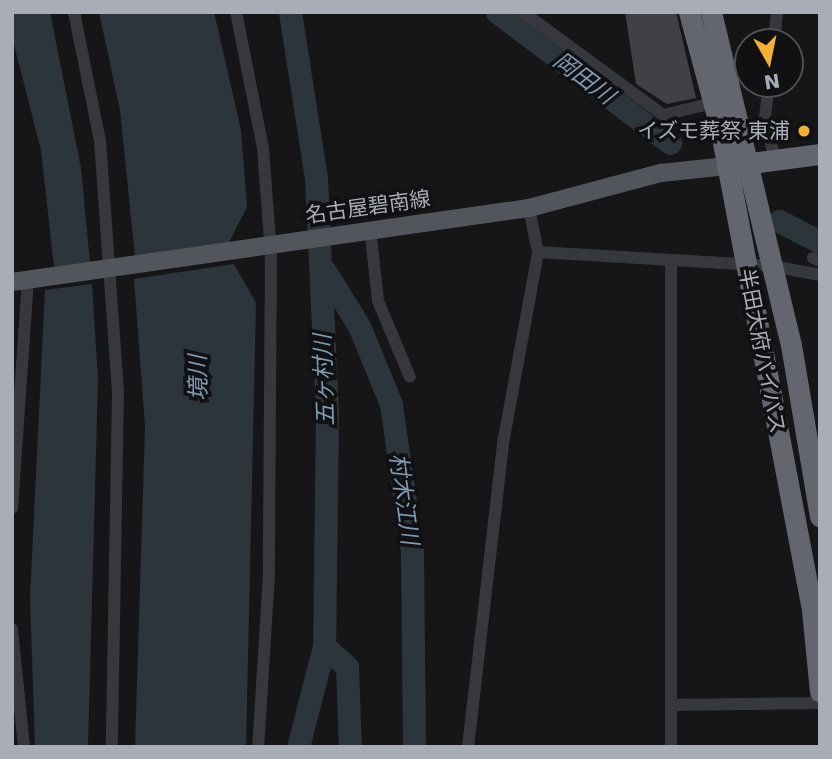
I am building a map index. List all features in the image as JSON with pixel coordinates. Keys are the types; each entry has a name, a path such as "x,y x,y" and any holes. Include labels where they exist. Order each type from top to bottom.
{"highway":[{"name":"半田大府パイパス","path":"689,12 722,101 738,165 772,265 820,517"},
{"name":"半田大府パイパス","path":"711,12 722,101"},
{"path":"738,165 820,154"},
{"name":"半田大府パイパス","path":"738,165 746,264 811,610 820,692"}],"main road":[{"name":"名古屋碧南線","path":"25,280 370,228 529,208 661,173 738,165"}],"street":[{"path":"74,12 100,141 118,391 112,747"},
{"path":"236,12 263,148 271,243 269,574 258,747"},
{"path":"523,12 663,115 722,101"},
{"path":"767,98 765,118 775,160"},
{"path":"468,747 504,438 538,252 529,208"},
{"path":"370,228 378,301 410,377"},
{"path":"538,252 772,265 820,275"},
{"path":"671,261 671,747"},
{"path":"12,508 25,280"},
{"path":"12,629 24,747"},
{"path":"671,705 820,703"}],"water":[{"path":"12,12 50,12 81,168 90,263 54,267 41,150 12,37"},
{"path":"99,12 214,12 241,130 247,207 228,244 135,257 120,110"},
{"name":"境川","path":"234,264 256,303 246,747 135,747 145,426 134,279"},
{"path":"92,284 98,379 88,747 35,747 30,597 45,290"}],"building":[{"path":"625,12 676,12 696,98 667,104 636,84"}],"waterway":[{"name":"五ヶ村川","path":"290,12 316,178 327,413 324,646 298,747"},
{"name":"岡田川","path":"497,12 670,143"},
{"name":"岡田川","path":"779,221 820,242"},
{"name":"村木江川","path":"325,271 359,326 391,404 412,552 414,747"},
{"path":"324,646 347,667 350,747"}],"place":[{"name":"イズモ葬祭 東浦","path":"804,131"}]}
